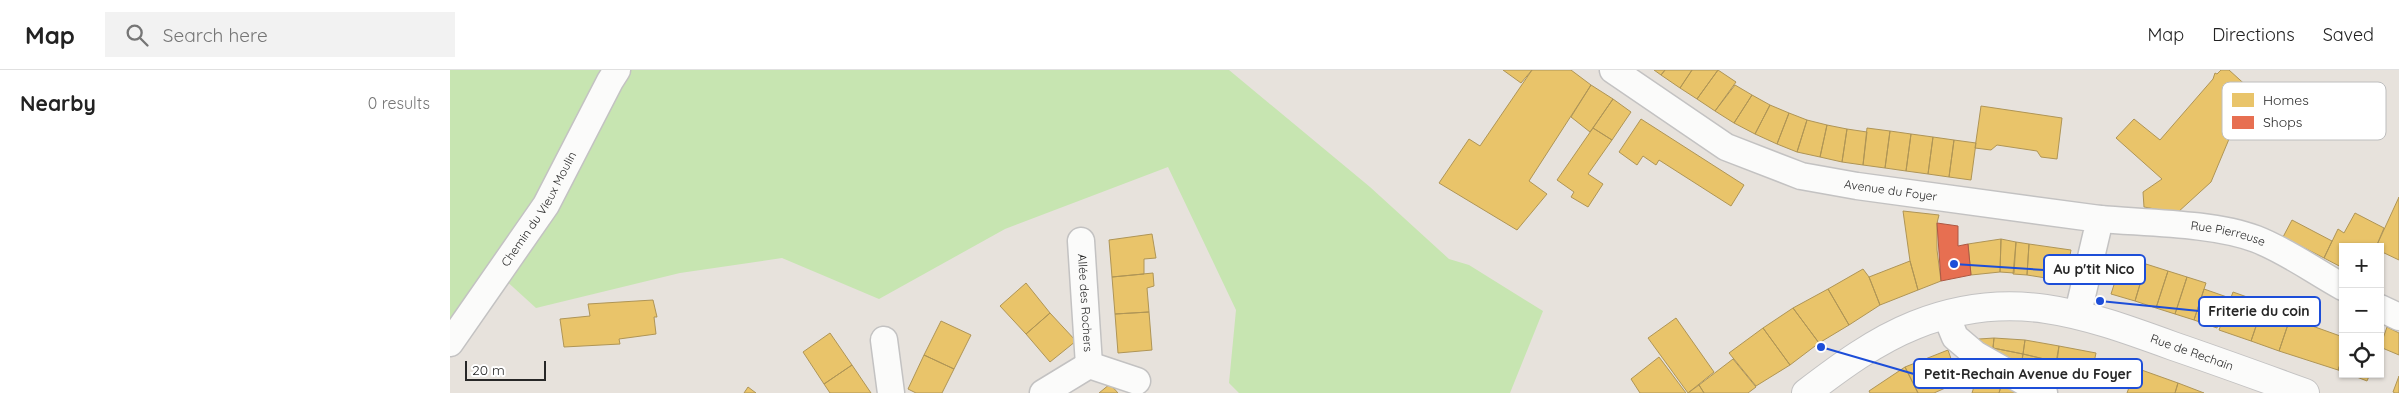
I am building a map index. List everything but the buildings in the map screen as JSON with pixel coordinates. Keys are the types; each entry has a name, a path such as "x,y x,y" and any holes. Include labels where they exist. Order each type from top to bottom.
{"main road":[{"name":"Rue de Rechain","path":"1806,393 1859,354 1916,324 1946,315 2000,306 2028,306 2078,313 2305,393"}],"street":[{"name":"Chemin du Vieux Moulin","path":"450,343 546,205 617,70"},
{"name":"Avenue du Foyer","path":"1613,70 1726,147 1801,176 1857,186 2100,219"},
{"name":"Rue Pierreuse","path":"2100,219 2228,230 2256,239 2283,251 2339,286"},
{"path":"2078,313 2100,219"},
{"name":"Allée des Rochers","path":"1081,242 1089,365"},
{"path":"2384,310 2399,317"},
{"path":"1946,315 1956,337 1974,354 2044,393"},
{"path":"884,340 891,393"},
{"name":"Allée des Rochers","path":"1043,393 1089,365 1137,381"}],"green space":[{"path":"450,70 1229,70 1370,187 1449,259 1469,265 1543,311 1510,393 1239,393 1229,383 1236,310 1168,167 1005,229 879,299 782,258 680,273 536,308 493,269 450,331"}],"place":[{"name":"Au p'tit Nico","path":"1954,264"},
{"name":"Friterie du coin","path":"2100,301"},
{"name":"Petit-Rechain Avenue du Foyer","path":"1821,347"}]}
